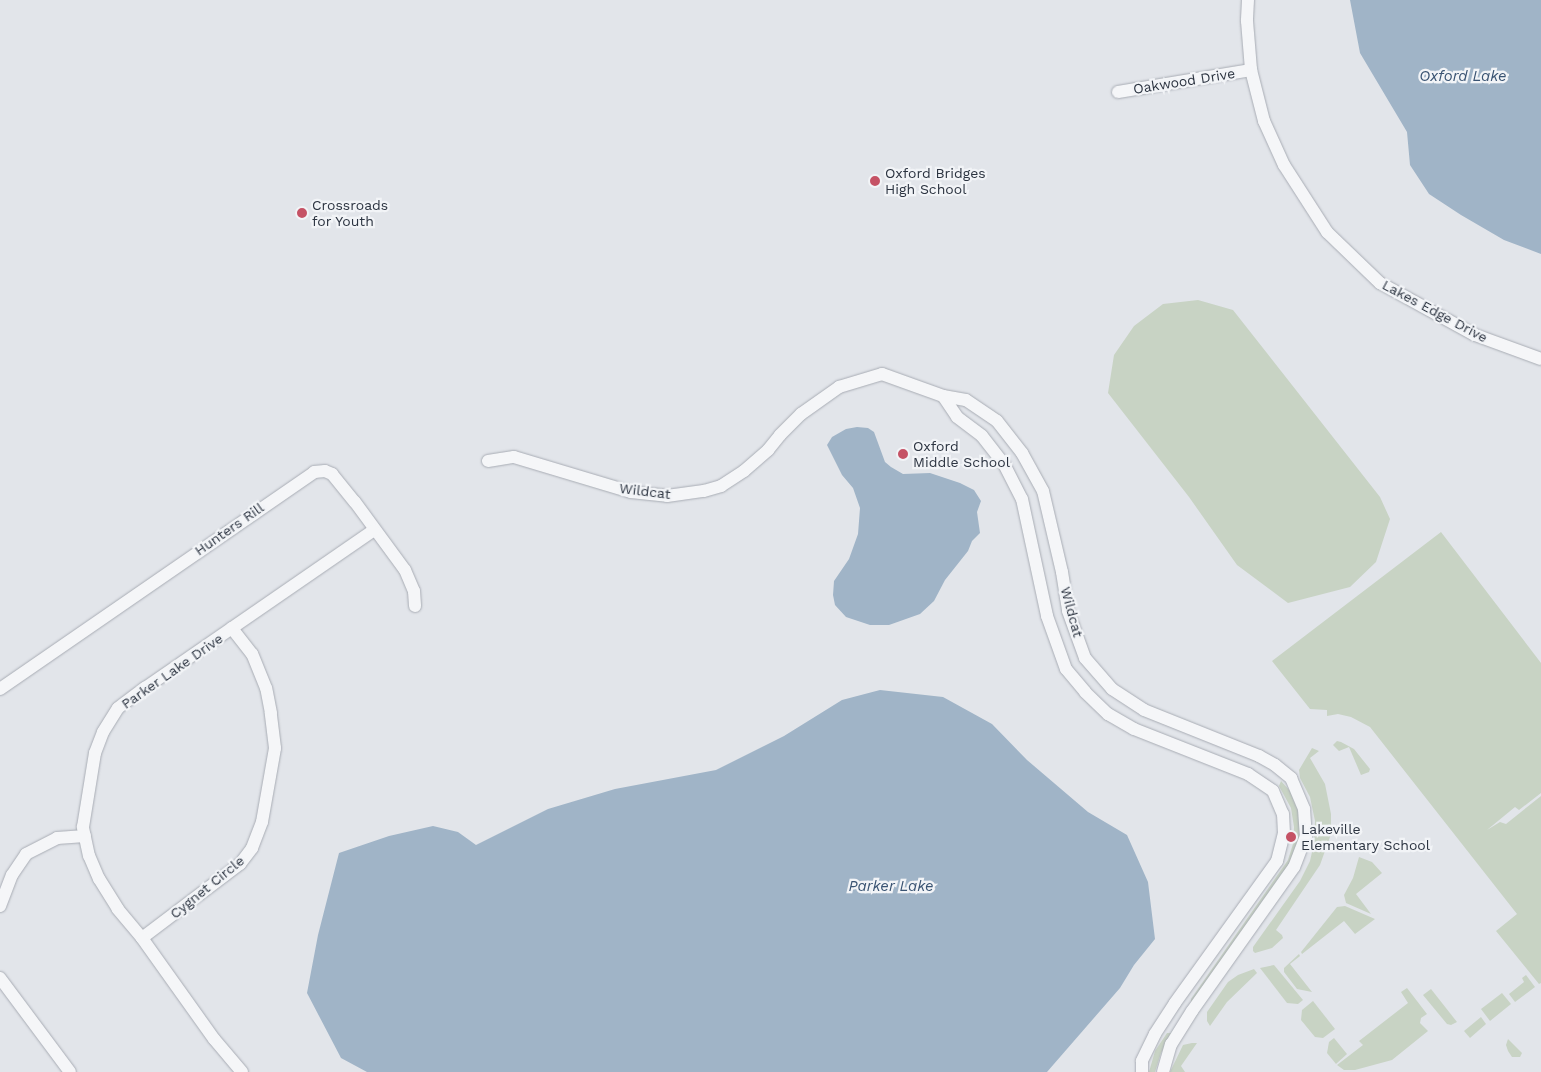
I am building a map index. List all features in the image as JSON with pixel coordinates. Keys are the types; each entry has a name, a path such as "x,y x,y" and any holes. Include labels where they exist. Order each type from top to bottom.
{"street":[{"name":"Lakes Edge Drive","path":"1248,0 1247,21 1251,70 1264,120 1284,164 1327,232 1380,283 1475,335 1541,359"},
{"name":"Oakwood Drive","path":"1118,92 1251,70"},
{"name":"Wildcat","path":"488,461 514,456 631,492 668,496 704,491 722,486 744,471 768,450 801,414 839,387 882,374 943,396 966,400 997,421 1022,453 1043,491 1068,611 1085,658 1102,679 1122,697 1144,710 1259,756 1275,765 1291,778 1304,809 1306,836 1294,867 1184,1023 1171,1044 1163,1072"},
{"name":"Wildcat","path":"943,396 957,416 982,436 1004,464 1022,498 1047,616 1066,669 1085,692 1108,714 1134,729 1248,774 1273,792 1282,814 1284,833 1277,861 1168,1014 1142,1061 1142,1072"},
{"name":"Hunters Rill","path":"0,689 314,472 325,471 332,474 405,570 414,591 415,606"},
{"name":"Parker Lake Drive","path":"242,1072 214,1039 142,938 118,909 99,879 89,856 83,827 95,753 103,732 118,708 374,530"},
{"name":"Cygnet Circle","path":"142,938 240,864 252,848 262,822 275,748 271,713 266,688 252,654 232,628"},
{"path":"1262,784 1275,765"},
{"path":"0,906 18,862 26,854 57,838 85,836"},
{"path":"0,978 70,1072"},
{"path":"1168,1014 1184,1023"}],"green space":[{"path":"1198,300 1233,310 1380,497 1390,519 1376,562 1350,587 1288,603 1237,565 1189,497 1108,393 1114,355 1134,326 1163,304"},
{"path":"1441,532 1541,663 1541,793 1519,810 1515,807 1487,830 1500,822 1506,824 1541,796 1541,983 1539,984 1496,931 1517,914 1370,727 1351,717 1338,714 1327,716 1327,710 1310,709 1272,661"},
{"path":"1337,741 1354,749 1370,769 1369,772 1361,775 1349,747 1339,751 1333,745"},
{"path":"1312,748 1319,751 1310,758 1325,784 1331,814 1331,834 1320,865 1276,930 1283,938 1272,948 1255,953 1253,947 1300,881 1310,861 1314,843 1315,821 1310,797 1300,778 1299,770"},
{"path":"1281,781 1290,791 1300,816 1300,838 1294,862 1191,1003 1191,999 1288,860 1293,844 1294,827 1291,808 1279,786"},
{"path":"1359,857 1372,862 1382,873 1356,894 1371,914 1346,903 1344,895 1353,878"},
{"path":"1345,906 1375,919 1355,934 1344,921 1302,954 1301,952 1337,907"},
{"path":"1299,954 1300,956 1290,964 1312,992 1297,989 1284,972 1284,968"},
{"path":"1274,965 1303,1000 1298,1004 1287,1003 1260,968"},
{"path":"1254,969 1257,973 1227,1002 1210,1026 1207,1021 1207,1012 1228,982 1238,975"},
{"path":"1526,975 1535,987 1515,1002 1509,994 1524,982 1522,978"},
{"path":"1407,988 1427,1014 1421,1018 1420,1023 1428,1031 1392,1060 1355,1070 1344,1070 1337,1065 1363,1045 1359,1041 1408,1003 1401,992"},
{"path":"1431,989 1457,1022 1451,1025 1447,1024 1423,995"},
{"path":"1502,993 1511,1004 1490,1021 1481,1009"},
{"path":"1313,1001 1335,1029 1323,1038 1315,1037 1301,1020 1302,1010"},
{"path":"1481,1017 1486,1024 1470,1038 1464,1031"},
{"path":"1167,1033 1171,1033 1171,1037 1161,1053 1155,1072 1149,1072 1155,1051"},
{"path":"1334,1038 1347,1054 1336,1064 1327,1053 1329,1042"},
{"path":"1508,1039 1522,1053 1520,1057 1512,1057 1508,1051 1506,1045"},
{"path":"1197,1043 1181,1066 1185,1072 1170,1072 1183,1045"}],"water":[{"name":"Oxford Lake","path":"1350,0 1541,0 1541,254 1504,240 1429,194 1410,165 1407,132 1360,53"},
{"path":"868,428 874,432 885,462 891,467 903,474 930,473 960,483 974,490 981,501 977,512 980,533 972,541 968,551 945,580 934,601 920,614 889,625 870,625 846,617 835,605 833,595 834,581 849,559 858,534 860,508 853,488 842,475 827,445 832,437 846,429"},
{"name":"Parker Lake","path":"880,690 943,697 992,724 1027,760 1088,812 1127,835 1148,882 1155,939 1134,965 1120,988 1047,1072 367,1072 341,1058 307,993 318,935 339,853 389,836 433,826 458,832 476,845 548,809 615,789 716,770 784,736 842,700"}],"place":[{"name":"Oxford Bridges High School","path":"875,181"},
{"name":"Crossroads for Youth","path":"302,213"},
{"name":"Oxford Middle School","path":"903,454"},
{"name":"Lakeville Elementary School","path":"1291,837"}]}
